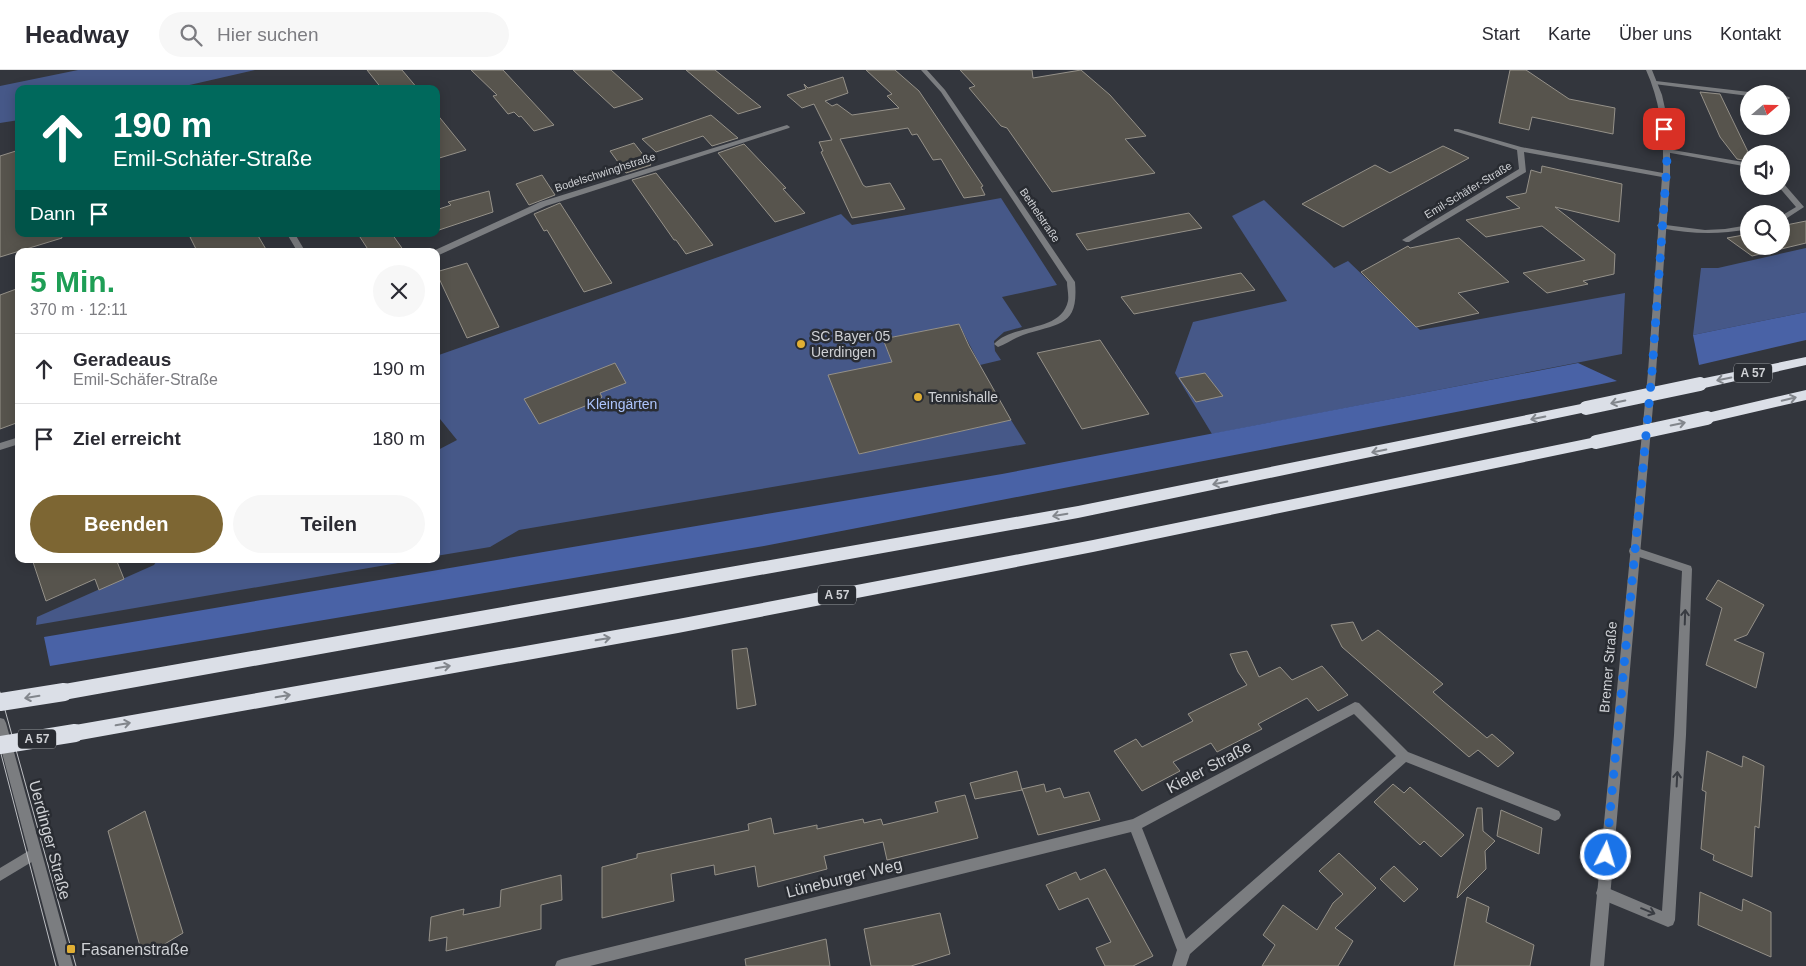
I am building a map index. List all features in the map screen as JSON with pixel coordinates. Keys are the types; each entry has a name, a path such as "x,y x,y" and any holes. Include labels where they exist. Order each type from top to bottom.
{"highway":[{"name":"A 57","path":"0,702 1078,512 1806,361"},
{"name":"A 57","path":"0,745 678,626 1093,546 1596,442 1806,395"}],"street":[{"name":"Bethelstraße","path":"924,70 944,91 1071,282 1074,296 1072,307 1061,319 1049,327 1005,337 998,344"},
{"path":"1649,70 1656,83 1667,151 1661,226 1699,234 1720,233 1740,229"},
{"path":"1656,83 1740,93"},
{"name":"Bodelschwinghstraße","path":"440,252 543,204 787,127"},
{"name":"Emil-Schäfer-Straße","path":"1456,130 1520,149 1666,176"},
{"name":"Emil-Schäfer-Straße","path":"1406,240 1523,170 1520,149"},
{"path":"1667,151 1740,163"},
{"path":"1789,195 1800,207 1790,214"},
{"name":"Bremer Straße","path":"1597,966 1652,372 1661,226"},
{"path":"0,447 15,441"},
{"path":"1603,893 1668,920 1679,744 1686,569 1634,551"},
{"name":"Kieler Straße","path":"1135,825 1355,707 1404,756 1555,815"},
{"name":"Uerdinger Straße","path":"0,723 66,966"},
{"path":"1179,966 1184,950 1404,756"},
{"path":"1135,825 1184,950"},
{"name":"Lüneburger Weg","path":"562,966 1135,825"},
{"path":"0,875 34,853"}],"green space":[{"path":"78,70 255,70 189,85 15,85 15,121 0,123 0,86"},
{"name":"Kleingärten","path":"1001,198 1057,285 1002,297 1022,327 1004,332 994,341 995,351 1001,360 980,365 959,324 883,339 892,362 829,375 859,454 1011,420 1026,444 519,530 490,547 440,555 440,449 457,440 440,419 440,355 841,214 852,225"},
{"path":"1264,200 1334,268 1348,261 1420,330 1625,293 1622,354 1212,434 1175,373 1193,322 1287,301 1232,216"},
{"path":"1806,248 1806,312 1693,335 1701,268 1718,268 1775,255 1790,255 1790,252"},
{"path":"155,563 398,563 36,625 37,617"}],"shaded area":[{"path":"1806,312 1806,340 1699,365 1693,335"},
{"path":"1578,363 1617,381 764,546 50,666 44,637 1002,474"}],"building":[{"path":"367,70 402,70 415,85 379,85"},
{"path":"471,70 503,70 554,125 534,131 521,116 519,117 514,112 508,114 493,96 497,95"},
{"path":"573,70 611,70 643,99 614,108"},
{"path":"686,70 715,70 761,107 738,114"},
{"path":"866,70 895,70 919,91 983,186 981,187 985,195 964,198 941,159 933,160 917,134 912,135 908,128 840,139 863,185 866,187 890,183 905,209 852,218 821,152 823,151 819,142 832,140 814,104 802,108 787,95 806,89 804,84 808,88 843,77 848,93 825,101 832,106 837,104 852,115 899,108 887,96 892,94"},
{"path":"960,70 1032,70 1033,78 1081,70 1110,95 1146,136 1125,139 1155,173 1052,192 1007,128 1001,126 969,88 975,86"},
{"path":"1510,70 1526,70 1569,99 1615,108 1613,134 1532,117 1529,130 1499,123"},
{"path":"1700,92 1720,94 1745,145 1740,145 1740,160 1737,159 1720,137"},
{"path":"711,115 738,138 712,146 703,136 656,152 642,139"},
{"path":"440,118 466,150 440,158"},
{"path":"634,143 651,165 626,173 610,151"},
{"path":"744,144 786,188 783,189 805,213 775,222 718,153"},
{"path":"1443,146 1469,158 1343,227 1302,204 1375,165 1390,173"},
{"path":"15,151 15,237 62,238 29,248 15,248 15,252 0,257 0,156"},
{"path":"1542,166 1622,184 1619,222 1555,207 1615,254 1614,274 1583,281 1588,284 1547,293 1523,273 1585,260 1542,226 1486,237 1466,220 1520,208 1506,197 1526,193 1531,170 1541,173"},
{"path":"656,173 713,245 686,254 676,240 674,240 632,180"},
{"path":"542,175 555,195 529,205 516,184"},
{"path":"489,191 493,212 440,230 440,209 451,205 448,202"},
{"path":"560,203 612,283 584,292 547,230 544,231 534,214"},
{"path":"1189,213 1202,228 1087,250 1076,234"},
{"path":"1806,221 1806,243 1790,247 1790,224"},
{"path":"1740,236 1740,247 1727,238"},
{"path":"190,237 259,237 265,248 196,248"},
{"path":"360,237 394,237 402,248 367,248"},
{"path":"1459,238 1509,282 1458,293 1479,313 1416,327 1361,272 1408,246 1410,248"},
{"path":"467,263 499,327 467,338 440,281 440,271"},
{"path":"1241,273 1255,290 1134,314 1121,297"},
{"path":"15,289 15,423 0,429 0,295"},
{"name":"Tennishalle","path":"959,324 969,346 1011,420 859,454 828,375 892,362 883,339"},
{"path":"1100,340 1149,414 1082,429 1037,353"},
{"path":"615,363 626,383 600,393 602,397 598,401 539,424 524,399"},
{"path":"1205,373 1223,396 1196,402 1179,378"},
{"path":"33,563 118,563 124,579 99,590 95,579 46,601"},
{"path":"1718,580 1764,605 1747,635 1734,640 1764,653 1756,688 1706,665 1722,608 1706,599"},
{"path":"1353,622 1362,641 1378,630 1443,684 1433,692 1487,738 1492,734 1514,753 1498,767 1478,750 1469,757 1342,647 1331,625"},
{"path":"747,648 756,705 737,709 732,650"},
{"path":"1247,651 1259,677 1280,667 1292,680 1322,666 1348,695 1318,711 1307,698 1258,724 1262,729 1217,752 1211,743 1173,762 1180,771 1142,791 1114,751 1136,739 1142,747 1193,721 1188,714 1247,685 1238,672 1230,654"},
{"path":"1707,751 1742,767 1743,756 1764,766 1759,828 1755,826 1752,877 1713,860 1714,855 1701,849 1706,792 1702,790"},
{"path":"1017,771 1022,790 975,799 970,783"},
{"path":"1044,784 1046,792 1060,788 1064,798 1089,792 1100,820 1038,835 1022,789"},
{"path":"1393,784 1404,793 1410,787 1464,835 1441,857 1424,841 1420,845 1374,802"},
{"path":"965,795 978,838 887,860 883,842 824,856 827,869 758,887 755,866 715,875 714,865 671,874 674,901 602,918 602,867 637,858 637,854 749,830 748,824 771,818 774,834 817,825 817,829 863,819 864,823 881,819 883,825 938,812 935,802"},
{"path":"1477,808 1482,808 1483,831 1495,841 1485,851 1486,869 1457,898"},
{"path":"1501,810 1542,828 1539,854 1497,836"},
{"path":"145,811 183,933 143,957 108,831"},
{"path":"1339,853 1376,888 1335,928 1353,941 1338,966 1262,966 1275,945 1263,935 1283,905 1317,930 1333,903 1343,894 1319,871"},
{"path":"1394,866 1418,889 1404,902 1380,879"},
{"path":"1105,869 1153,956 1133,966 1105,966 1096,948 1111,942 1088,898 1059,910 1046,885 1076,872 1080,880"},
{"path":"561,875 562,900 541,905 541,929 446,951 447,937 429,941 431,917 464,909 463,915 500,907 501,890"},
{"path":"1700,892 1742,911 1743,899 1771,912 1771,957 1698,925"},
{"path":"1467,897 1489,907 1486,922 1534,945 1530,966 1454,966"},
{"path":"940,913 950,954 911,966 871,966 864,929"},
{"path":"826,939 830,966 746,966 745,959"}],"tram line":[{"path":"0,692 76,966"},
{"path":"0,750 56,966"}],"place":[{"name":"SC Bayer 05 Uerdingen","path":"801,344"},
{"name":"Tennishalle","path":"918,397"},
{"name":"Fasanenstraße","path":"71,949"}],"route":[{"path":"1606,855 1642,458 1652,372 1667,163 1667,144 1664,129"}]}
